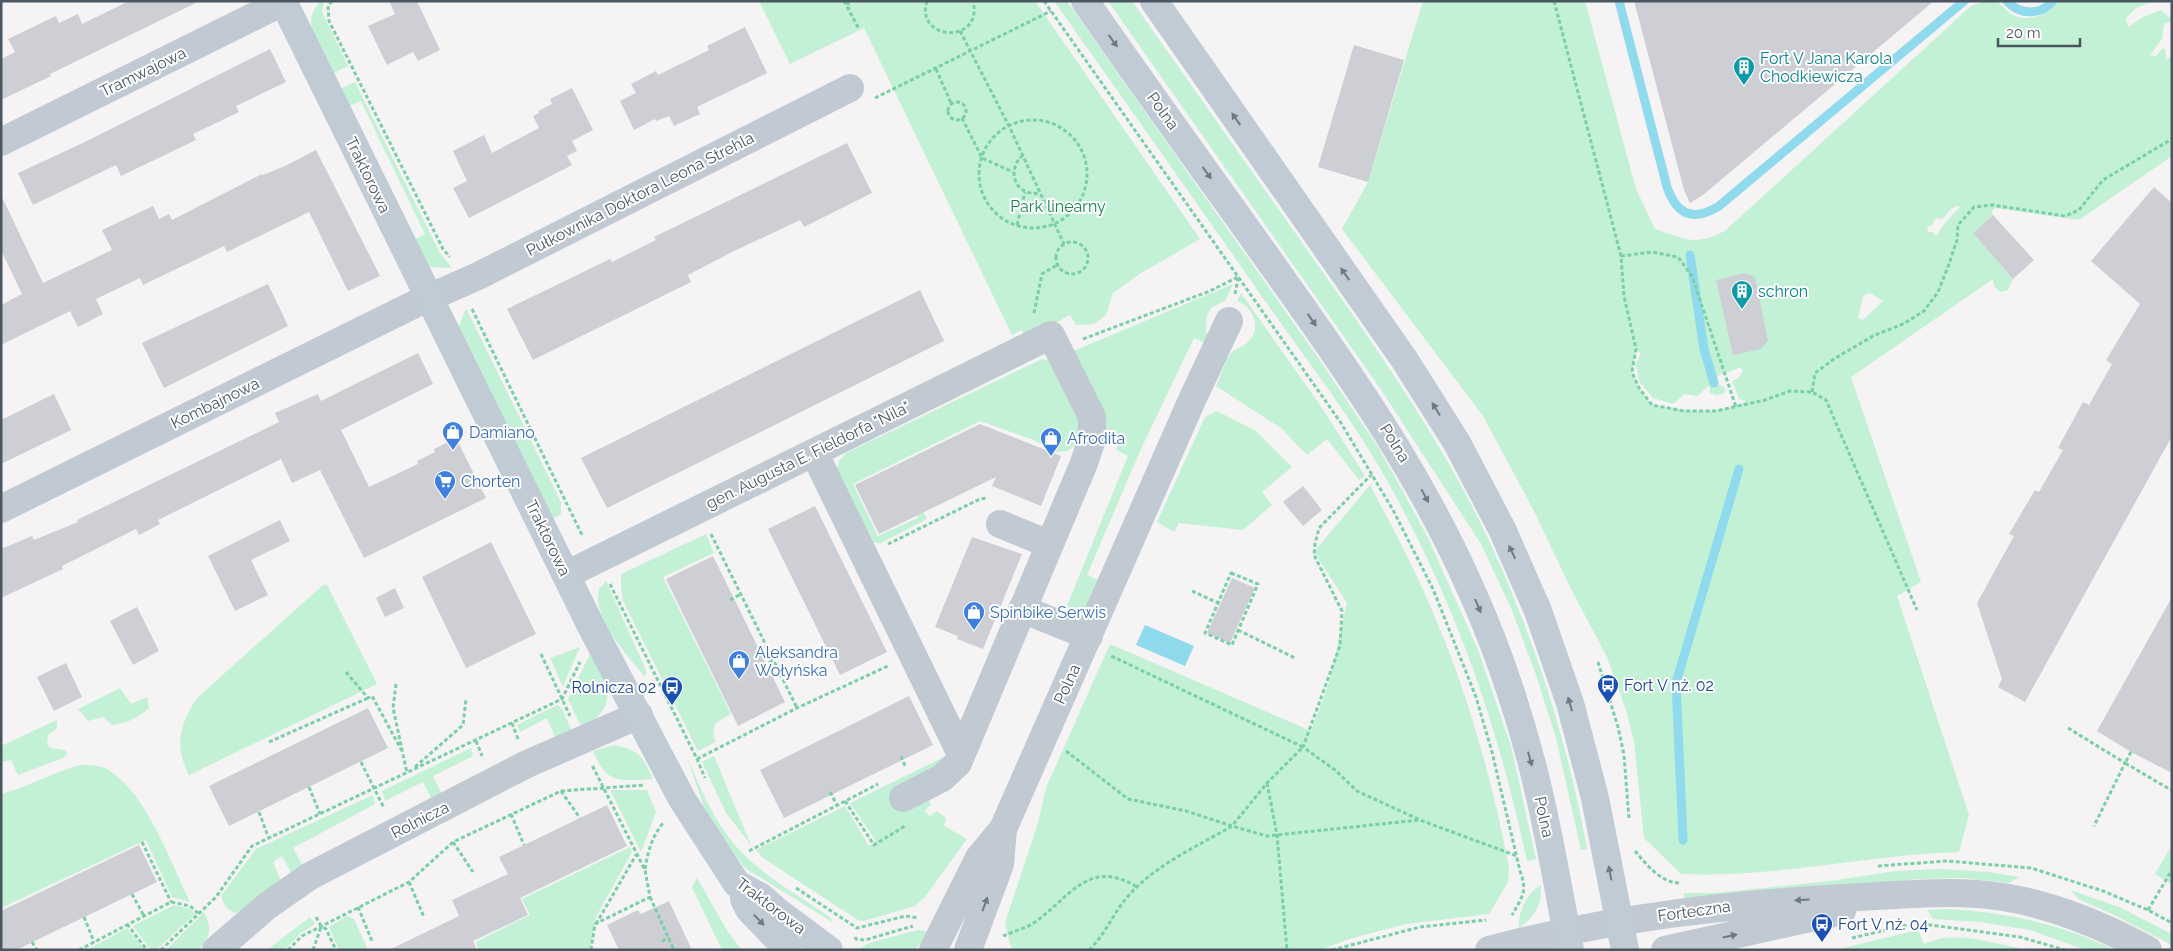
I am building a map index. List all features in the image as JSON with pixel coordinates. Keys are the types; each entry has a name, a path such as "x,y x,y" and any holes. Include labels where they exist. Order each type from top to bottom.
{"street":[{"name":"Tramwajowa","path":"1,142 284,1"},
{"name":"Traktorowa","path":"284,1 566,575 682,799 738,884 761,896 778,912 829,950"},
{"name":"Polna","path":"1085,1 1340,360 1401,454 1439,521 1479,608 1513,700 1546,822 1569,941"},
{"path":"1154,1 1404,360 1457,443 1502,528 1538,611 1564,684 1595,798 1625,950"},
{"name":"Pułkownika Doktora Leona Strehla","path":"429,297 478,276 862,93"},
{"name":"Kombajnowa","path":"1,509 429,297"},
{"name":"Polna","path":"933,950 979,858 1003,829 1096,644 1192,400 1229,321"},
{"path":"903,798 950,772 958,763 1092,440 1092,417 1054,342"},
{"name":"gen. Augusta E. Fieldorfa \"Nila\"","path":"566,575 1025,348 1054,342"},
{"path":"815,452 961,754"},
{"path":"998,512 1049,544"},
{"path":"1022,609 1096,644"},
{"name":"Rolnicza","path":"216,950 267,906 303,881 527,764 639,715"},
{"name":"Polna","path":"968,950 1000,864 1003,829"},
{"path":"738,884 748,909 788,950"},
{"name":"Forteczna","path":"1488,950 1569,941 1620,921 1733,905 1946,892 2003,897 2076,916 2148,950"},
{"name":"Forteczna","path":"1665,950 1826,915 1904,895"}],"path":[{"path":"332,1 327,14 329,21 443,249 455,262"},
{"path":"844,1 859,29"},
{"path":"848,1 850,12"},
{"path":"927,1 925,12 932,26 945,33 960,31 971,21 974,14 973,1"},
{"path":"1044,1 1336,415 1412,545 1457,646 1476,697 1492,752 1520,871 1525,884 1524,892 1512,917 1505,918"},
{"path":"1554,1 1621,256 1624,296 1636,349 1632,372 1639,388 1652,405 1684,411 1716,411 1765,400 1790,391 1812,392 1826,400 1917,610"},
{"path":"862,93 936,69 1051,11"},
{"path":"960,31 1009,126 1064,244"},
{"path":"936,69 951,103"},
{"path":"960,102 965,105 966,111 962,118 956,120 950,117 948,108 951,103 960,102"},
{"path":"962,118 982,158 1013,172"},
{"path":"1034,120 1052,123 1068,132 1080,146 1086,162 1087,180 1083,197 1072,211 1054,223 1042,227 1016,225 1008,222 994,211 984,197 980,179 982,158 988,144 1000,131 1009,126 1016,122 1034,120"},
{"path":"1812,392 1816,372 1873,336 1905,323 1924,311 1938,292 1949,264 1958,225 1974,207 1992,205 2064,216 2079,210 2103,180 2172,138"},
{"path":"1023,155 1017,161 1013,172 1014,180 1018,188 1025,192 1040,193"},
{"path":"1016,225 1025,192"},
{"path":"1075,242 1080,244 1087,252 1088,263 1081,272 1076,274 1065,273 1057,265 1056,256 1064,244 1075,242"},
{"path":"1621,256 1652,252 1678,257 1692,276 1736,407"},
{"path":"1025,348 1019,336 1030,331 1042,274 1057,265"},
{"path":"1054,342 1210,291 1238,277"},
{"path":"472,305 472,311 585,541 598,559 697,759 706,783"},
{"path":"1089,950 1098,941 1128,895 1147,877 1232,826 1267,783 1303,747 1340,646 1342,610 1314,555 1316,536 1319,528 1372,474"},
{"path":"865,556 980,499 998,512"},
{"path":"707,527 797,708"},
{"path":"1231,573 1258,584 1232,645 1205,634 1218,603 1231,573"},
{"path":"1192,591 1218,603"},
{"path":"730,600 741,594"},
{"path":"1238,630 1295,658"},
{"path":"1096,644 1303,747 1335,770 1356,791 1420,820 1517,856"},
{"path":"413,769 562,700 582,658"},
{"path":"764,667 773,660"},
{"path":"1598,662 1618,727 1624,755 1630,824"},
{"path":"697,759 797,708 893,663"},
{"path":"346,672 368,698"},
{"path":"396,684 393,708 407,773"},
{"path":"269,742 372,696 402,751"},
{"path":"161,950 216,897 252,846 413,769 463,725 466,699"},
{"path":"2068,728 2171,790"},
{"path":"1066,751 1128,799 1186,811 1266,836 1420,820"},
{"path":"2094,826 2131,752"},
{"path":"901,756 906,769 914,765"},
{"path":"361,762 397,832"},
{"path":"748,852 880,783"},
{"path":"1267,783 1277,834 1288,950"},
{"path":"288,950 302,936 409,882 453,842 561,790 651,784"},
{"path":"309,787 320,814"},
{"path":"561,790 580,818"},
{"path":"830,792 837,805"},
{"path":"608,798 645,870"},
{"path":"674,950 650,897 645,870 648,850 655,834 682,799"},
{"path":"259,812 269,838"},
{"path":"512,814 524,845"},
{"path":"142,842 171,902"},
{"path":"453,842 473,872"},
{"path":"743,845 754,857"},
{"path":"1633,848 1644,862 1670,882"},
{"path":"591,950 596,924 636,855"},
{"path":"2031,868 2103,891 2148,910 2172,923"},
{"path":"2148,910 2172,870"},
{"path":"998,938 1031,925 1065,896 1095,876 1114,878 1137,887"},
{"path":"409,882 424,917"},
{"path":"789,883 857,928 906,916 918,918 914,926 865,940 856,939 854,934 857,928"},
{"path":"132,894 144,916"},
{"path":"596,924 650,897"},
{"path":"79,950 171,902 190,906 199,914"},
{"path":"358,907 372,941"},
{"path":"84,917 94,942"},
{"path":"316,918 321,926 326,929 336,950"},
{"path":"1332,950 1420,927 1488,920"},
{"path":"1850,938 1916,923 2020,937 2065,950"},
{"path":"127,924 147,950"},
{"path":"313,950 321,926"},
{"path":"662,941 669,938"},
{"path":"32,942 37,950"}],"green space":[{"path":"321,1 324,1 322,12 348,66 332,74 318,47 311,28 311,18 314,9"},
{"name":"Park linearny","path":"759,1 1035,1 1200,239 1141,273 1113,293 1106,315 1094,324 1076,325 1070,315 1041,331 1025,337 1022,330 1012,335 864,28 790,64"},
{"path":"1054,1 1067,1 1319,359 1379,449 1401,488 1428,538 1478,650 1511,746 1536,859 1527,861 1503,764 1474,672 1457,626 1417,537 1380,467 1332,394"},
{"path":"1108,1 1132,1 1377,350 1419,413 1457,479 1475,512 1512,593 1543,676 1568,762 1587,849 1581,850 1556,738 1535,672 1511,608 1481,544 1382,391"},
{"path":"1423,1 1585,1 1636,189 1655,229 1690,240 1706,238 1726,230 1971,6 1985,1 1995,1 2017,17 2030,18 2050,11 2058,1 2154,1 2136,8 2126,18 2128,27 2143,17 2161,10 2169,17 2172,17 2172,24 2169,22 2164,24 2162,39 2150,55 2155,57 2163,48 2166,51 2166,60 2170,57 2172,43 2172,156 2079,220 1995,208 1991,212 1993,215 1973,233 2013,279 2008,290 2000,292 1994,286 1993,279 1851,377 1921,582 1897,596 1969,815 1959,852 1889,857 1751,873 1681,874 1644,838 1634,741 1627,713 1607,657 1571,589 1534,511 1483,416 1342,229 1368,182","holes":["1960,207 1936,236 1933,232 1928,232 1927,227 1932,225 1936,218 1942,219 1952,208","1870,293 1883,301 1863,320 1858,318 1864,295","1636,350 1641,353 1636,364 1639,381 1653,398 1673,404 1685,394 1698,396 1709,385 1710,393 1717,395 1725,393 1725,388 1718,384 1715,378 1739,367 1743,370 1739,378 1732,381 1739,399 1746,401 1735,406 1712,411 1652,405 1639,388 1632,372"]},
{"path":"355,82 440,253 452,268 425,267 413,240 425,234 361,101 347,107 338,90"},
{"path":"1233,284 1226,300 1211,308 1207,316 1206,331 1212,346 1194,338 1140,451 1087,575 1102,582 1097,598 1091,605 1082,610 1064,613 1128,456 1116,450 1120,441 1105,436 1071,352"},
{"path":"1241,293 1322,408 1365,476 1359,480 1327,439 1307,455 1281,428 1216,386 1231,353 1248,342 1255,331 1252,313 1237,301"},
{"path":"466,308 561,502 561,514 551,520 457,331"},
{"path":"1042,359 1053,362 1080,416 1078,444 1067,451 1058,452 1031,439 980,421 853,484 878,536 918,518 917,514 923,511 927,519 881,543 871,541 837,470 839,461 846,453"},
{"path":"1217,411 1256,431 1292,467 1262,492 1272,505 1243,530 1179,523 1174,532 1157,522 1205,417"},
{"path":"1370,485 1415,571 1442,633 1476,731 1509,867 1508,882 1489,914 1406,924 1349,939 1320,950 1013,950 1005,923 1038,823 1046,788 1110,644 1311,731 1329,683 1347,603 1314,552"},
{"path":"706,534 714,553 663,577 731,714 715,725 713,731 716,742 698,751 623,601 621,574"},
{"path":"606,581 646,670 645,677 621,648 606,625 601,613 598,601 599,590"},
{"path":"323,585 327,585 377,684 189,775 181,754 180,745 186,718 197,698"},
{"path":"580,647 563,686 563,687 550,658"},
{"path":"591,652 606,685 606,703 594,720 582,728 568,699"},
{"path":"120,688 131,704 147,697 149,708 141,715 123,723 112,725 103,717 88,721 78,709"},
{"path":"557,705 561,707 573,733 555,737 547,718 520,732 517,725"},
{"path":"57,720 57,728 48,735 47,743 50,748 64,750 68,753 63,758 18,775 11,760 1,762 1,746"},
{"path":"614,745 630,749 639,755 653,779 623,780 609,775 598,762 593,751"},
{"path":"471,748 473,756 433,776 443,796 433,802 423,782 385,801 382,791"},
{"path":"952,753 954,759 894,789 906,811 929,800 931,805 924,811 930,816 937,811 946,818 944,826 967,839 925,897 915,906 864,921 858,920 763,858 756,850 845,806 869,846 876,841 850,803"},
{"path":"713,756 751,845 726,813 702,762"},
{"path":"687,758 715,817 737,848 762,870 831,918 832,922 745,868 714,827 704,807"},
{"path":"80,765 107,769 123,782 135,796 157,831 190,902 172,897 146,840 1,908 1,794"},
{"path":"610,790 647,790 656,812 641,852"},
{"path":"373,795 375,804 293,848 303,866 292,874 282,856 273,862 281,881 241,911 235,913 229,910 221,896 256,849"},
{"path":"2172,845 2172,884 2155,874"},
{"path":"630,847 632,852 596,917 590,950 479,950 476,942 530,915 522,899"},
{"path":"1942,869 1989,872 2019,877 2009,883 1964,878 1917,879 1828,890 1685,899 1684,893 1715,893 1830,881 1896,871"},
{"path":"697,878 728,932 742,950 722,950 692,887"},
{"path":"1541,885 1539,904 1529,919 1519,928 1520,915 1524,903 1536,888"},
{"path":"2070,890 2119,907 2172,934 2172,945 2080,900"},
{"path":"174,905 190,909 195,914 156,950 151,950 133,926"},
{"path":"1947,909 2012,916 2054,926 2115,950 2086,950 2030,930 1980,922 1933,919 1927,910"},
{"path":"204,912 209,932 206,941 198,950 166,950"},
{"path":"347,916 354,919 368,950 339,950 329,927"},
{"path":"310,917 315,924 301,933 284,950 267,950"},
{"path":"127,928 145,950 87,950"},
{"path":"918,930 932,932 914,950 857,950 869,943"},
{"path":"1918,930 1924,944 1953,937 1986,941 2028,950 1835,950"}],"water":[{"path":"1145,625 1194,646 1185,666 1136,645"}],"building":[{"path":"129,1 200,1 1,100 1,59 15,52 8,39 56,16 59,23 78,14 82,24"},
{"path":"389,1 417,1 440,50 418,61 413,52 387,65 368,26 395,14"},
{"name":"Fort V Jana Karola Chodkiewicza","path":"1634,1 1934,1 1703,195 1690,203 1684,190"},
{"path":"745,27 767,73 697,107 700,114 674,126 669,116 656,121 655,119 634,130 620,101 636,93 631,84 656,71 658,75 709,50 707,46"},
{"path":"1354,45 1404,60 1368,182 1318,167"},
{"path":"270,49 286,82 236,106 239,112 193,134 196,140 121,176 116,165 33,205 18,173 85,142"},
{"path":"572,88 593,130 572,141 577,151 567,156 572,165 469,218 453,188 467,181 453,151 484,135 492,153 539,128 533,116 539,113 538,111 552,104 550,99"},
{"path":"847,143 872,193 804,227 800,220 732,252 688,275 691,282 533,360 507,309 610,259 612,262 656,240 654,237"},
{"path":"316,150 380,276 348,291 309,212 227,252 224,246 143,285 140,278 96,299 103,314 78,327 70,311 1,345 1,305 22,294 1,250 1,195 43,283 112,250 102,230 153,206 159,219 169,214 172,220 262,174 285,166"},
{"path":"2154,187 2172,203 2172,436 2025,702 1998,687 2002,679 1977,603 2014,536 2009,534 2035,490 2039,492 2063,450 2058,448 2083,402 2089,405 2112,364 2106,360 2140,304 2091,261"},
{"path":"1993,215 2034,260 2013,279 1973,233"},
{"name":"schron","path":"1745,273 1755,277 1768,341 1761,349 1733,355 1716,280"},
{"path":"268,284 288,326 164,388 142,343"},
{"path":"920,290 944,341 607,508 581,458"},
{"path":"418,353 433,384 341,430 369,487 418,464 417,461 435,452 434,449 456,438 486,498 364,558 320,470 292,483 281,459 158,520 160,524 139,535 136,529 62,566 63,569 1,598 1,549 32,536 34,540 78,522 77,520 279,422 275,413 318,394 321,401"},
{"path":"54,394 71,430 1,464 1,420"},
{"path":"980,424 1061,456 1041,506 992,486 996,477 879,534 855,485"},
{"path":"1303,486 1322,510 1303,526 1283,502"},
{"path":"815,506 887,652 840,675 768,529"},
{"path":"280,520 290,541 251,560 268,595 235,611 208,556"},
{"path":"972,537 1022,554 983,649 957,639 958,636 935,627"},
{"path":"491,542 536,634 466,668 422,577"},
{"path":"713,556 785,702 738,726 666,579"},
{"path":"1232,578 1255,588 1230,643 1207,633"},
{"path":"395,588 404,608 385,617 376,598"},
{"path":"2172,597 2172,773 2131,752 2097,731"},
{"path":"137,607 159,651 133,665 110,621"},
{"path":"66,663 82,697 54,711 37,677"},
{"path":"909,696 933,745 784,818 760,770"},
{"path":"368,708 388,748 229,826 209,786"},
{"path":"607,805 627,846 520,898 528,915 473,941 477,950 389,950 459,916 452,900 508,874 499,857"},
{"path":"139,845 157,882 16,950 1,950 1,911"},
{"path":"669,901 692,950 619,950 607,925 638,910 641,914"}],"waterway":[{"path":"1619,1 1667,187 1671,197 1681,210 1694,214 1701,214 1719,206 1964,1"},
{"path":"2007,1 2018,9 2030,12 2042,9 2053,1"},
{"path":"1690,255 1704,349 1714,383"},
{"path":"1683,840 1676,683 1739,469"}],"place":[{"name":"Fort V Jana Karola Chodkiewicza","path":"1744,86"},
{"name":"schron","path":"1742,310"},
{"name":"Damiano","path":"453,451"},
{"name":"Afrodita","path":"1051,457"},
{"name":"Chorten","path":"445,500"},
{"name":"Spinbike Serwis","path":"974,631"},
{"name":"Aleksandra Wołyńska","path":"739,680"},
{"name":"Fort V nż. 02","path":"1608,704"},
{"name":"Rolnicza 02","path":"672,706"},
{"name":"Fort V nż. 04","path":"1822,943"}]}
